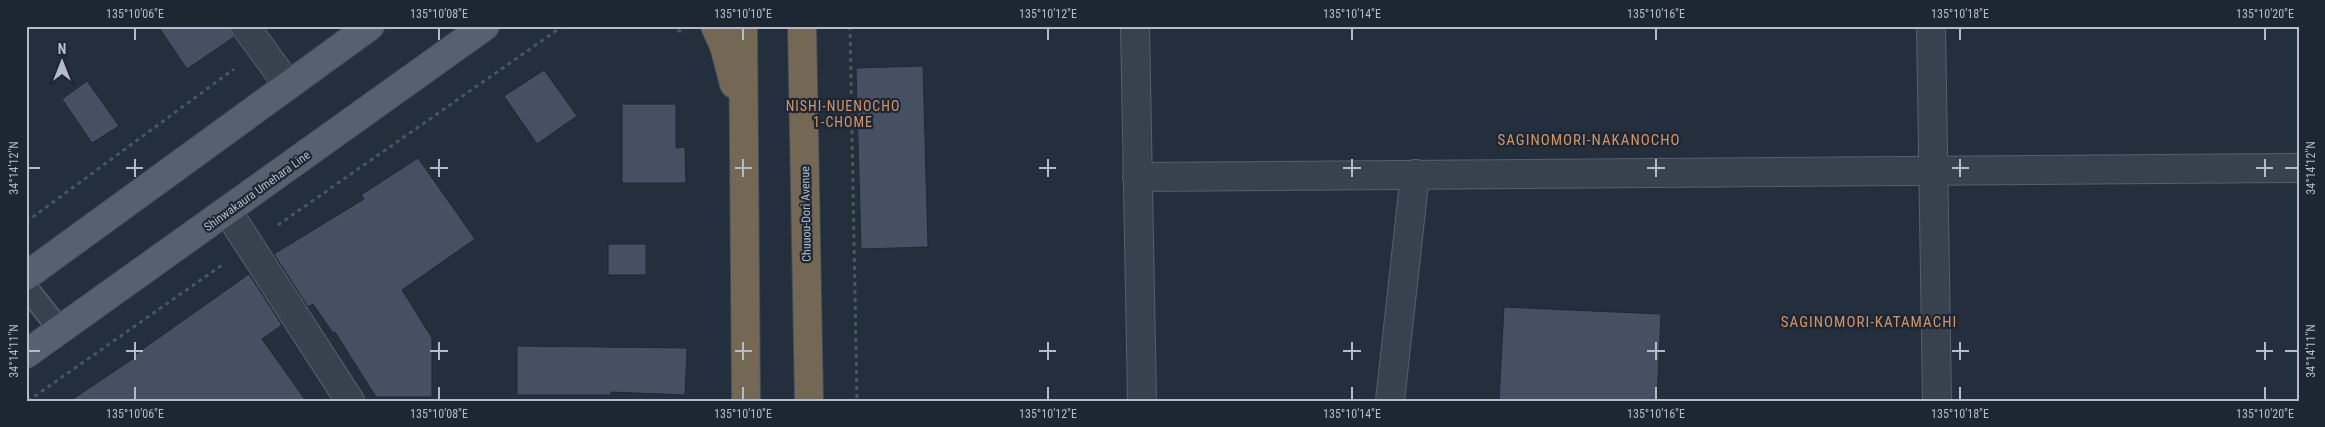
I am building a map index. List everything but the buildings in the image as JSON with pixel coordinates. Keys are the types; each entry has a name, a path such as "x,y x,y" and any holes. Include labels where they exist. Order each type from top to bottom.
{"highway":[{"path":"715,26 724,46 745,124"},
{"path":"743,26 746,401"},
{"name":"Chuuou-Dori Avenue","path":"802,26 809,401"}],"main road":[{"path":"26,276 370,26"},
{"name":"Shinwakaura Umehara Line","path":"26,354 228,212 486,26"}],"street":[{"path":"245,26 288,85"},
{"path":"1135,26 1142,401"},
{"path":"1931,26 1935,171 1937,401"},
{"path":"1137,177 2299,168"},
{"path":"1390,401 1415,174"},
{"path":"228,212 350,401"}],"lane":[{"path":"26,287 59,329"}],"path":[{"path":"28,401 563,26"},
{"path":"850,26 857,401"},
{"path":"26,222 262,49"}],"district":[{"name":"NISHI-NUENOCHO 1-CHOME","path":"843,114"},
{"name":"SAGINOMORI-NAKANOCHO","path":"1589,140"},
{"name":"SAGINOMORI-KATAMACHI","path":"1869,322"}]}
